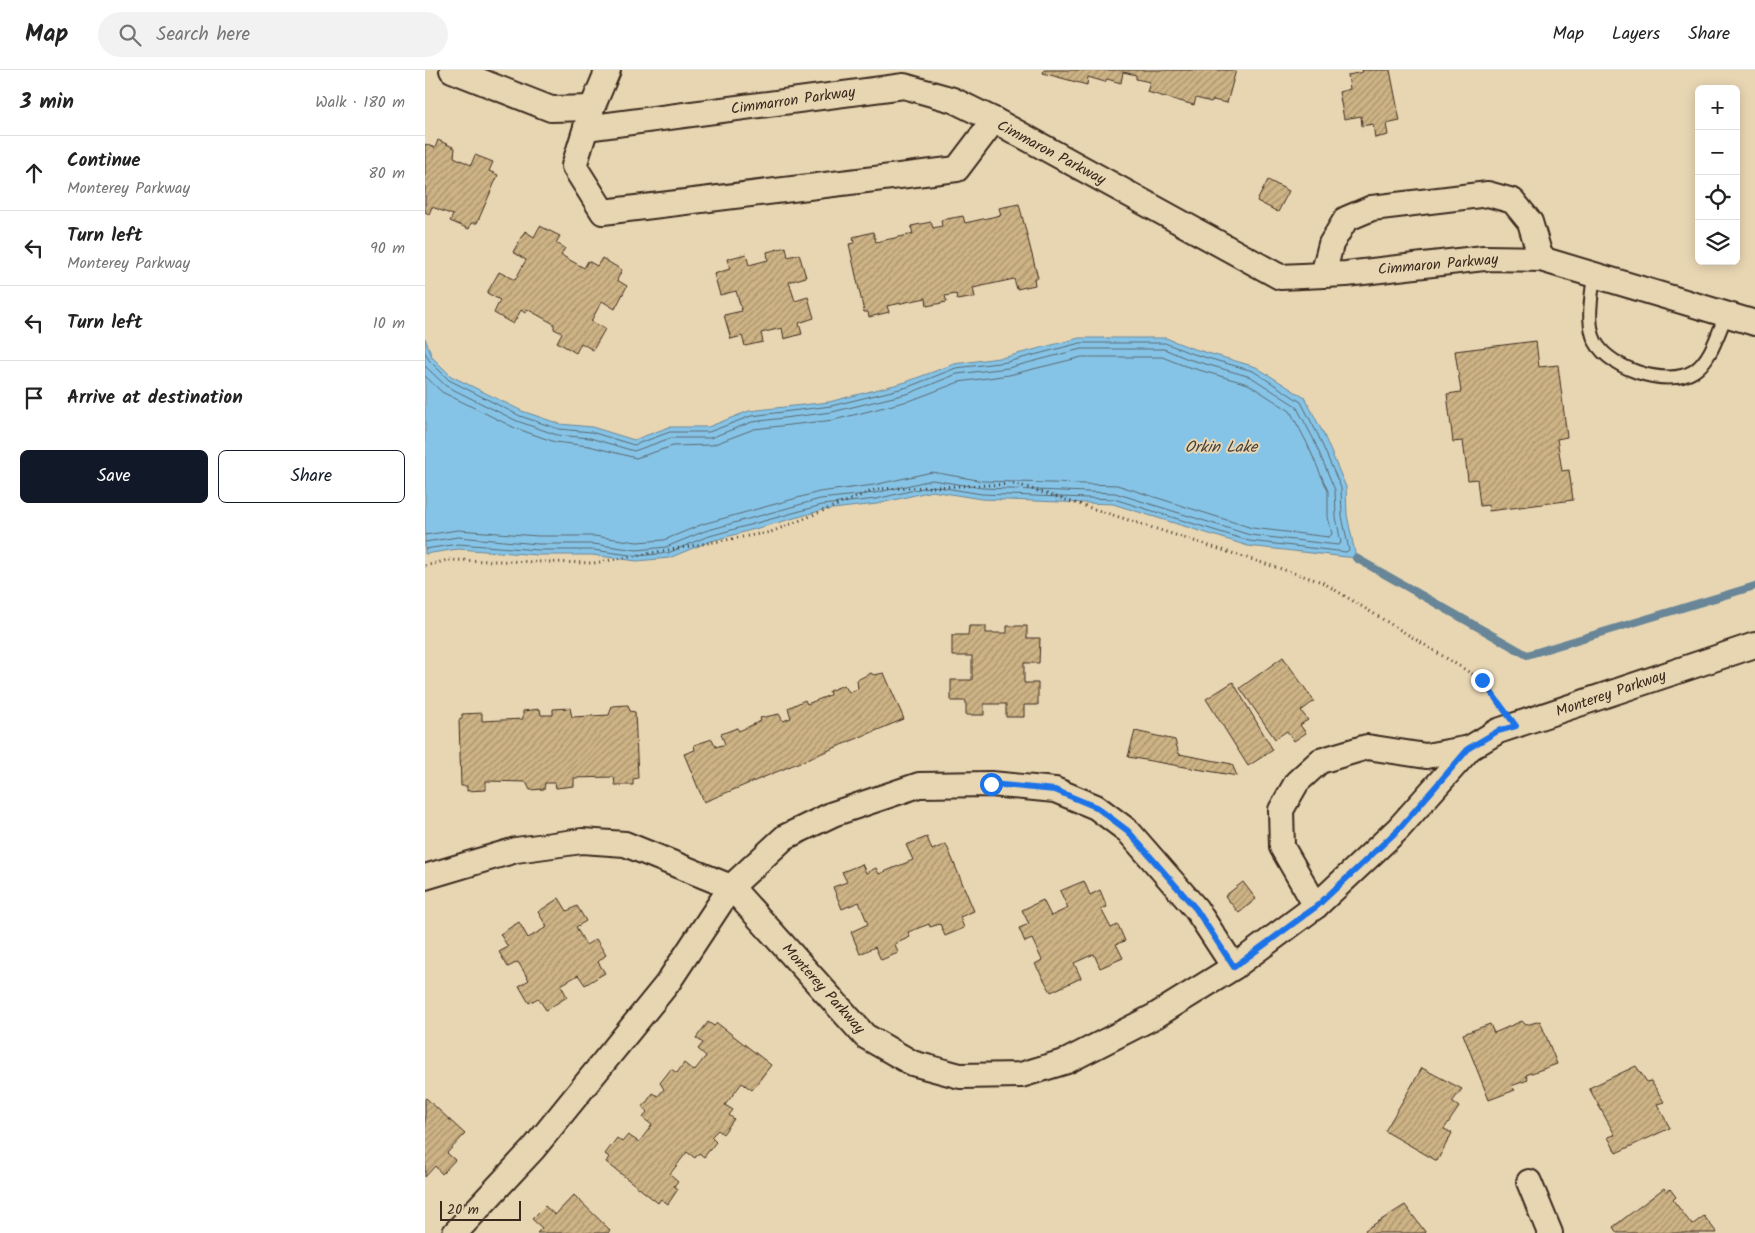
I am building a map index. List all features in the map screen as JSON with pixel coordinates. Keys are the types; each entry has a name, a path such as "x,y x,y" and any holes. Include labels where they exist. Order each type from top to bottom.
{"street":[{"path":"452,70 551,109 589,118 608,70"},
{"name":"Cimmarron Parkway","path":"589,118 904,86 953,100 994,120"},
{"name":"Cimmaron Parkway","path":"589,118 574,166 603,212 957,169 994,120 1279,277 1346,274 1484,258 1541,259 1755,323"},
{"path":"1323,275 1331,244 1346,219 1372,208 1488,194 1513,201 1530,222 1541,259"},
{"name":"Monterey Parkway","path":"425,877 517,850 582,841 625,844 731,887 865,1036 912,1063 960,1076 1021,1074 1067,1061 1155,1016 1234,967 1317,906 1398,830 1469,748 1498,731 1755,645"},
{"name":"Monterey Parkway","path":"1317,906 1282,847 1281,810 1297,782 1320,761 1367,747 1426,756 1469,748"},
{"path":"455,1233 534,1148 667,984 731,887 785,837 833,814 919,785 991,784 1055,790 1096,807 1128,831 1196,909 1234,967"},
{"path":"1529,1182 1550,1233"}],"lane":[{"path":"1594,275 1591,321 1595,342 1611,360 1649,375 1682,376 1699,367 1712,348 1726,315"}],"path":[{"path":"425,566 448,560 594,563 771,532 877,489 1016,484 1322,582 1482,680 1516,726"}],"water":[{"name":"Orkin Lake","path":"425,338 432,357 451,376 522,411 560,424 592,427 634,440 669,427 708,427 749,411 829,402 906,382 954,364 1006,357 1079,338 1166,338 1191,348 1256,367 1305,398 1323,433 1346,487 1347,515 1356,558 1248,546 1113,504 981,499 932,491 877,504 823,510 708,542 669,558 637,561 592,555 538,555 458,549 425,554"}],"building":[{"path":"1044,70 1236,70 1227,103 1213,100 1211,102 1196,98 1194,105 1147,92 1150,82 1136,79 1136,75 1123,72 1121,83 1107,79 1105,82 1088,77 1087,85 1043,73"},
{"path":"1362,70 1390,70 1400,121 1386,124 1388,135 1375,138 1373,124 1362,126 1361,116 1344,119 1339,92 1350,89 1348,75 1363,72"},
{"path":"438,140 455,148 454,157 471,165 475,155 493,162 489,171 498,175 477,223 471,223 469,229 450,221 453,215 432,207 429,214 425,212 425,144 435,148"},
{"path":"1268,180 1289,191 1278,212 1257,201"},
{"path":"1019,204 1038,278 1034,278 1035,285 1017,289 1014,279 973,288 975,297 957,300 956,294 945,296 947,302 927,306 926,298 887,306 889,312 869,317 868,312 864,312 849,244 854,243 853,237 873,232 876,242 913,234 911,226 931,222 933,228 942,226 941,220 963,216 965,223 1001,215 999,208"},
{"path":"540,226 560,236 556,243 565,248 561,255 584,268 588,261 597,266 602,258 622,270 617,280 627,286 615,309 602,301 591,321 605,329 593,350 581,343 576,353 557,342 562,333 554,329 554,324 527,309 525,313 521,310 513,324 494,313 500,300 487,293 499,272 515,280 526,260 513,252 525,231 534,237"},
{"path":"786,247 788,257 799,254 806,277 789,282 795,301 808,297 814,318 799,323 802,334 784,339 782,328 761,333 763,342 745,346 742,336 731,339 724,315 742,311 736,291 720,295 714,274 730,269 727,259 746,254 749,265 768,260 767,252"},
{"path":"1536,341 1539,367 1558,365 1567,437 1557,439 1562,471 1569,470 1573,500 1489,511 1488,505 1480,506 1477,479 1468,480 1463,441 1453,442 1447,394 1461,392 1455,351"},
{"path":"969,626 986,626 986,633 1007,633 1007,626 1027,626 1027,638 1040,638 1039,663 1024,663 1024,683 1038,683 1038,705 1024,705 1024,717 1006,717 1006,704 984,704 984,715 966,715 966,701 951,701 951,680 972,680 972,656 952,656 952,635 968,635"},
{"path":"1283,657 1314,701 1301,711 1308,720 1300,725 1306,733 1294,741 1287,731 1275,739 1240,688"},
{"path":"871,673 874,675 884,673 904,719 704,802 684,754 695,750 694,745 712,739 716,747 725,744 721,734 737,728 739,731 761,721 760,718 779,714 783,721 791,718 788,708 805,700 807,704 830,695 829,691 844,685 849,692 858,689 857,680"},
{"path":"1233,682 1273,750 1248,766 1206,699"},
{"path":"628,705 630,711 635,712 638,778 633,779 633,785 615,785 614,777 574,778 574,786 556,788 555,783 545,783 544,789 530,790 526,782 486,781 486,790 467,791 467,786 461,786 459,720 462,719 462,714 482,713 482,721 523,719 523,711 540,709 541,715 553,715 553,709 570,708 572,717 609,715 612,706"},
{"path":"1135,731 1175,740 1179,754 1232,764 1237,776 1128,757"},
{"path":"927,837 932,850 946,844 974,911 960,917 964,928 945,936 940,924 930,927 929,924 908,932 910,937 895,944 898,953 881,960 875,947 860,954 851,932 868,924 859,902 842,909 833,887 847,882 842,872 862,864 866,873 876,868 879,874 913,860 906,845"},
{"path":"1084,881 1090,895 1100,890 1107,907 1101,909 1111,928 1118,925 1125,941 1116,944 1123,958 1100,968 1094,954 1074,963 1081,978 1051,992 1035,964 1042,960 1032,939 1025,942 1019,928 1029,924 1022,910 1043,900 1051,916 1068,908 1060,891"},
{"path":"1243,882 1256,899 1239,913 1225,896"},
{"path":"559,898 567,911 577,906 586,921 576,927 586,945 596,939 606,955 598,962 605,973 585,985 578,975 561,985 567,997 546,1010 538,998 529,1003 519,986 529,980 518,962 508,967 499,952 508,947 500,934 519,922 528,938 547,927 538,912"},
{"path":"1522,1021 1526,1025 1540,1021 1557,1064 1526,1075 1528,1080 1511,1086 1515,1090 1489,1100 1463,1034 1490,1024 1494,1033"},
{"path":"708,1022 714,1026 717,1023 771,1065 752,1090 742,1083 725,1105 733,1110 729,1115 734,1119 723,1134 718,1130 711,1137 716,1142 704,1157 699,1153 695,1158 687,1152 670,1174 678,1181 674,1186 678,1189 668,1204 661,1199 658,1203 606,1162 609,1157 605,1154 617,1138 622,1142 628,1135 639,1142 652,1125 643,1118 647,1112 643,1107 653,1093 658,1096 664,1089 660,1083 671,1069 677,1073 684,1063 694,1071 706,1056 698,1049 703,1043 696,1038"},
{"path":"1636,1066 1647,1082 1651,1081 1664,1102 1657,1104 1670,1128 1616,1153 1608,1137 1615,1135 1589,1088"},
{"path":"1422,1068 1462,1089 1452,1102 1459,1107 1444,1129 1452,1133 1437,1161 1385,1131"},
{"path":"425,1099 465,1134 447,1153 455,1160 442,1174 435,1166 425,1177"},
{"path":"1664,1188 1667,1192 1670,1189 1676,1197 1673,1200 1692,1225 1704,1216 1717,1233 1617,1233 1613,1227"},
{"path":"574,1195 610,1230 608,1233 537,1233 542,1228 532,1219 545,1206 555,1215"},
{"path":"1405,1205 1426,1233 1367,1233 1365,1230"}],"waterway":[{"path":"1356,558 1527,655 1755,586"}],"route":[{"path":"991,784 1055,790 1096,807 1128,831 1196,909 1234,967 1317,906 1398,830 1469,748 1498,731 1516,726 1482,680"}]}
